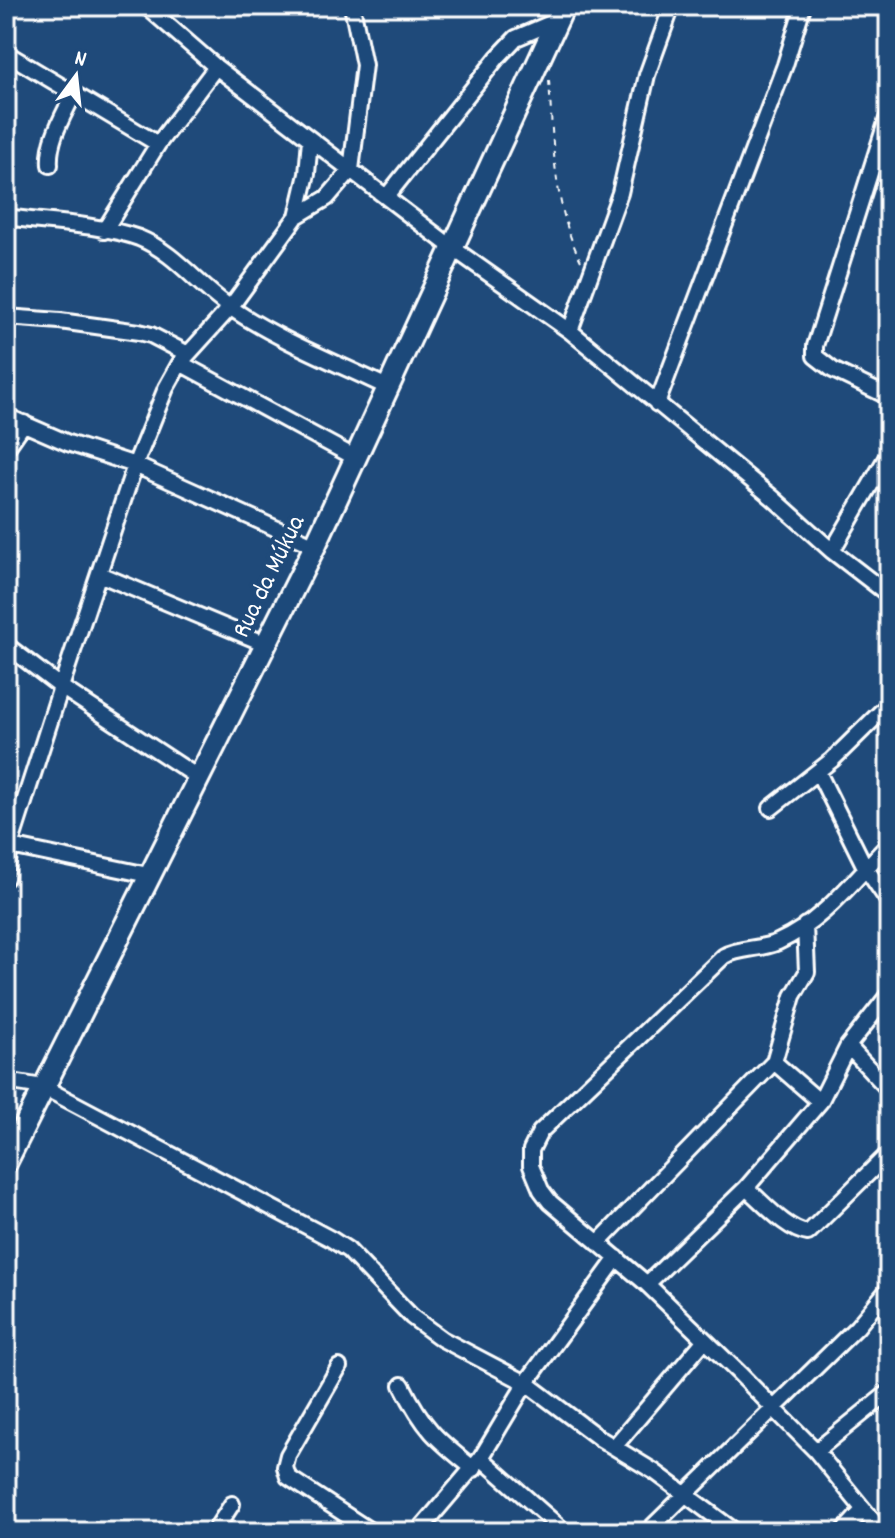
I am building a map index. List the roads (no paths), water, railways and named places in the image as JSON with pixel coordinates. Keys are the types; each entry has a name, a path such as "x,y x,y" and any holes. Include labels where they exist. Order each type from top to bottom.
{"street":[{"path":"146,6 163,12 216,67 454,249 570,331 773,498 832,551 889,595"},
{"path":"297,216 327,198 351,170 364,65 352,6"},
{"path":"570,331 620,193 647,75 672,6"},
{"path":"657,404 785,65 803,6"},
{"path":"387,196 497,58 516,38 560,13"},
{"name":"Rua da Múkua","path":"6,1163 315,546 560,13"},
{"path":"6,53 158,144"},
{"path":"104,231 158,144 216,67"},
{"path":"50,165 53,139 74,93"},
{"path":"889,113 815,346 815,356 825,365 889,397"},
{"path":"6,878 8,845 154,414 184,359 230,308 297,216 307,174 310,139"},
{"path":"6,217 129,235 164,250 230,308 389,388"},
{"path":"6,317 60,321 151,335 184,359 356,458"},
{"path":"6,416 68,443 135,465 315,546"},
{"path":"6,449 24,423"},
{"path":"832,551 889,453"},
{"path":"99,574 266,644"},
{"path":"6,645 61,687 199,778"},
{"path":"771,808 818,772 889,704"},
{"path":"818,772 865,867 889,902"},
{"path":"889,844 848,888 805,925 775,943 724,956 536,1138 530,1157 534,1177 550,1202 647,1284 772,1407 816,1451 883,1532 889,1526"},
{"path":"8,845 148,875"},
{"path":"598,1243 774,1062 793,996 807,972 805,925"},
{"path":"647,1284 746,1188 820,1102 848,1046 889,994"},
{"path":"848,1046 889,1090"},
{"path":"774,1062 820,1102"},
{"path":"6,1081 43,1087 331,1239 348,1250 412,1317 442,1339 526,1383 736,1532"},
{"path":"746,1188 791,1226 808,1233 889,1153"},
{"path":"421,1531 478,1463 526,1383 617,1258"},
{"path":"647,1532 857,1327 889,1288"},
{"path":"614,1447 704,1341"},
{"path":"339,1367 288,1455 285,1467 288,1477 372,1532"},
{"path":"402,1385 419,1419 435,1438 478,1463 565,1532"},
{"path":"816,1451 889,1392"},
{"path":"214,1532 232,1504"},
{"path":"843,1532 863,1510"}]}
